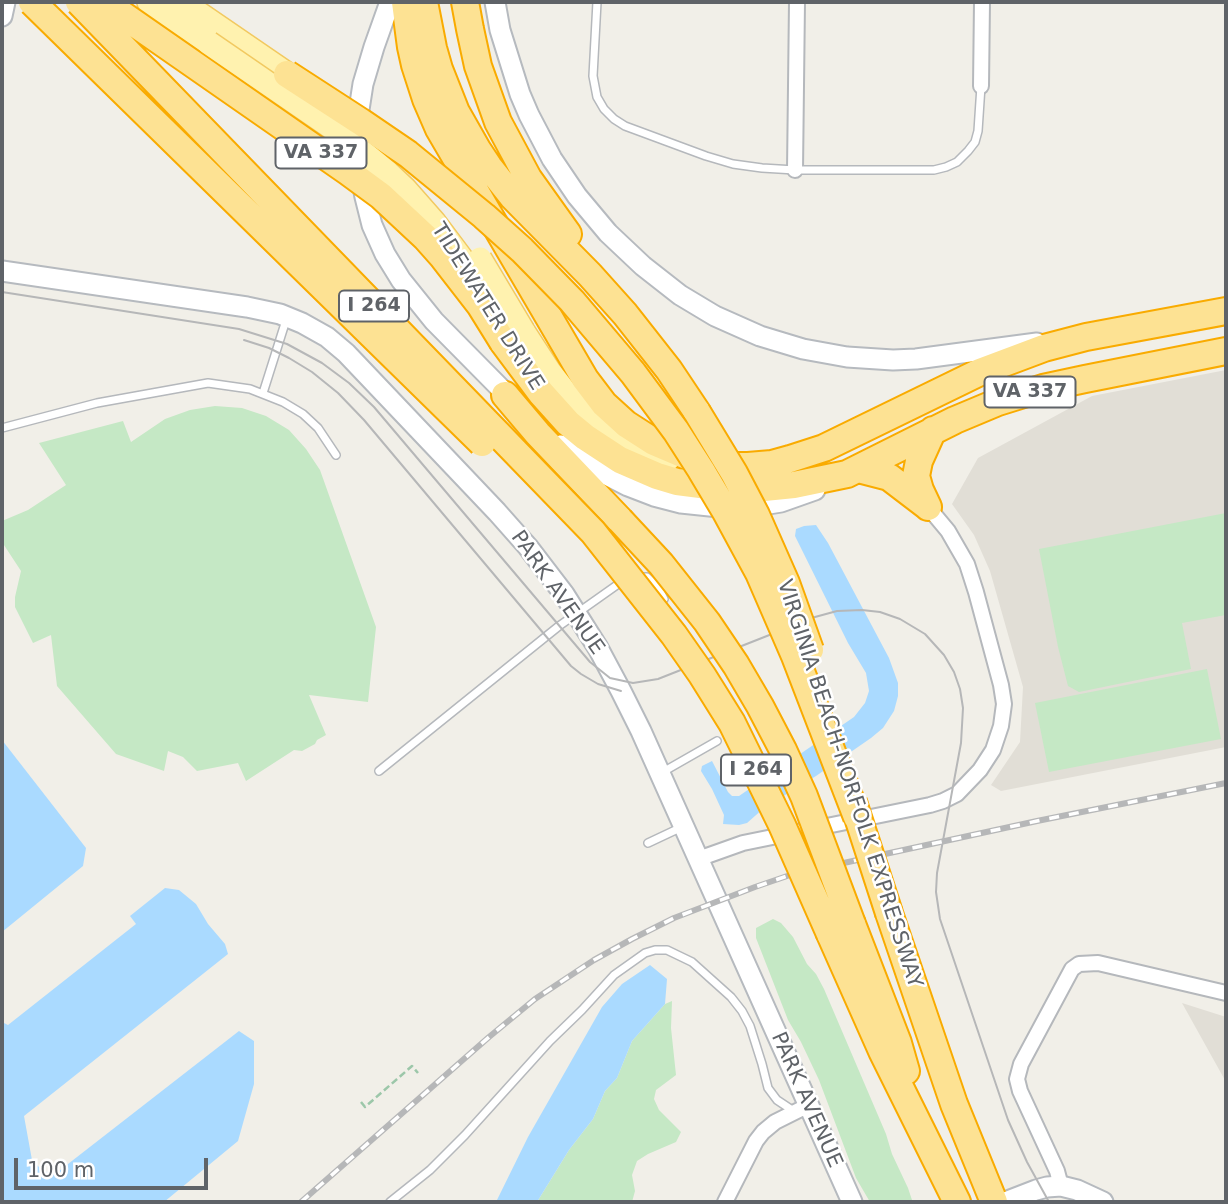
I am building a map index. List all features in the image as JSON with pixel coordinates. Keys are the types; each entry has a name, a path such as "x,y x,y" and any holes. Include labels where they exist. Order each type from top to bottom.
{"highway":[{"path":"32,2 662,609"},
{"name":"I 264","path":"79,2 593,533 662,609 732,723 782,825 841,929 882,1051 952,1191"},
{"name":"VA 337","path":"104,2 381,196 426,238 480,305 512,337"},
{"name":"VA 337","path":"405,2 415,65 426,99 447,144 595,393 614,414 640,434 677,452 716,466"},
{"name":"VIRGINIA BEACH-NORFOLK EXPRESSWAY","path":"424,2 436,58 456,112 483,158 512,196 590,275 662,360 746,494 786,583 830,712 857,817 889,913 943,1072 978,1166 995,1202"},
{"path":"466,2 483,84 506,141 541,198 582,251 625,314"},
{"path":"287,74 408,154 484,216 572,301 641,383 701,470 759,573 795,656 857,817"},
{"name":"TIDEWATER DRIVE","path":"716,466 772,464 808,454 980,372 1044,348 1086,337 1226,311"},
{"name":"TIDEWATER DRIVE","path":"512,337 528,376 554,409 585,437 620,460 657,476 695,485 754,489 794,485 853,472 933,430 998,402 1042,388 1226,351"},
{"path":"505,395 660,564 707,622 736,665 760,706 804,796 841,929"},
{"path":"928,508 919,490 916,476 919,461 933,430"},
{"path":"853,472 888,477 928,508"}],"main road":[{"path":"2,16 5,2"},
{"name":"TIDEWATER DRIVE","path":"149,2 287,74 391,157 436,201 472,247 512,337"},
{"name":"TIDEWATER DRIVE","path":"182,2 214,36 337,131 405,189 461,258 512,337 549,371 585,413 632,445 692,464 716,466"},
{"path":"379,32 382,2"},
{"path":"390,2 363,84 358,129 362,180 372,225 392,266 411,293 505,395 555,440 602,474 668,500 719,507 750,507 794,498 853,472"},
{"path":"495,2 500,30 520,94 540,138 564,177 594,217 626,251 662,282 698,306 735,326 782,343 823,353 870,359 937,357 1086,337"},
{"name":"PARK AVENUE","path":"2,271 247,307 287,317 318,331 355,361 514,530 576,614 621,691 684,826 802,1108 852,1202"},
{"path":"1005,1202 1028,1192 1061,1186 1103,1202"}],"street":[{"path":"795,170 797,2"},
{"path":"981,86 982,2"},
{"path":"698,859 751,842 943,801 957,794 981,770 993,750 1001,726 1001,685 967,564 948,531 928,508"},
{"path":"1061,1186 1017,1079 1021,1064 1072,969 1079,964 1098,963 1226,993"},
{"path":"725,1202 763,1132 775,1122 802,1108"}],"lane":[{"path":"597,2 593,76 597,97 604,108 625,126 733,164 795,170 934,170 946,167 957,162 975,142 981,86"},
{"path":"263,393 287,317"},
{"path":"2,428 97,403 208,383 250,389 283,402 303,414 318,428 336,455"},
{"path":"379,771 576,614 624,580 638,576 647,577 659,587 662,609"},
{"path":"660,773 717,741"},
{"path":"648,843 684,826"},
{"path":"390,1202 430,1170 465,1135 614,975 645,953 656,950 667,950 692,962 731,997 750,1026 768,1088 777,1100 802,1108"}],"path":[{"path":"361,1102 365,1107 412,1066 418,1073"}],"shaded area":[{"path":"1226,370 1226,747 1001,791 991,785 1020,742 1023,687 990,571 974,535 952,504 978,458 1092,396"},
{"path":"1182,1003 1226,1017 1226,1082"}],"green space":[{"path":"215,406 242,408 266,416 289,430 306,449 320,470 376,627 368,702 309,695 326,735 302,751 294,750 246,781 238,763 197,771 183,757 168,751 164,771 116,754 57,686 51,635 33,643 15,607 21,571 2,542 2,521 28,510 66,485 39,443 123,421 131,442 165,419 190,410"},
{"path":"1226,513 1226,615 1182,623 1191,669 1079,692 1068,686 1039,549"},
{"path":"1207,669 1221,739 1049,772 1035,703"},
{"path":"773,919 781,923 793,937 824,989 886,1134 911,1202 870,1202 856,1178 819,1080 788,1020 756,938 756,928"},
{"path":"672,1001 671,1028 676,1075 656,1090 654,1099 659,1110 681,1132 676,1142 637,1161 632,1175 635,1191 632,1202 537,1202 569,1150 593,1119 605,1091 617,1078 632,1041 665,1004"}],"water":[{"path":"816,525 889,658 898,683 894,711 883,728 871,738 764,808 747,823 723,824 724,815 701,771 702,766 712,761 728,792 732,796 739,796 854,717 865,703 869,691 866,673 848,643 795,536 796,529"},
{"path":"2,740 86,848 83,866 2,932"},
{"path":"165,888 179,890 196,904 225,944 228,954 24,1116 32,1160 44,1172 59,1171 239,1031 254,1041 254,1084 238,1141 164,1202 2,1202 2,1022 8,1025 136,924 130,916"},
{"path":"650,965 667,979 665,1004 632,1041 617,1078 605,1091 593,1119 569,1150 537,1202 496,1202 528,1137 602,1007 622,984"}],"tram line":[{"path":"2,292 239,329 287,344 322,363 349,383 374,407 590,662 610,678 633,683 658,679 815,617 837,611 880,612 900,619 925,634 944,655 954,672 963,708 961,743 937,873 936,892 940,919 1008,1120 1049,1202"},
{"path":"244,340 289,358 338,393 364,420 571,666 598,684 621,691"}],"railway":[{"path":"301,1202 535,999 594,960 674,918 793,874 1226,783"}]}
